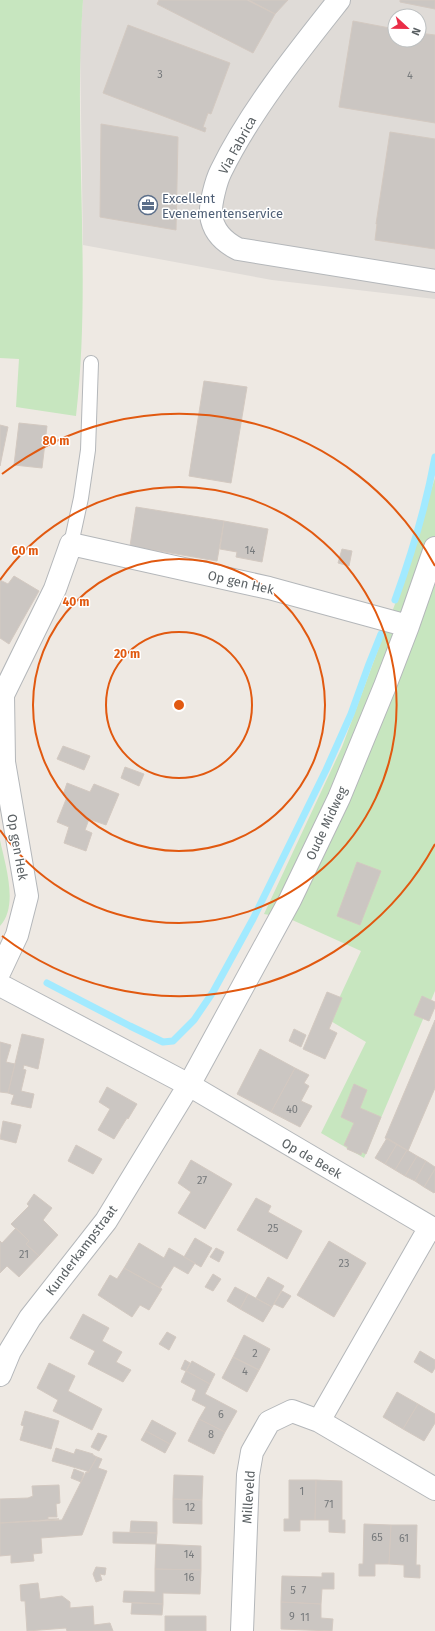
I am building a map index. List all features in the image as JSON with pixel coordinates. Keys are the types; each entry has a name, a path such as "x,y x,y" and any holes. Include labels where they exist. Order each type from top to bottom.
{"street":[{"name":"Via Fabrica","path":"339,0 256,112 220,172 211,204 211,215 214,226 220,236 228,244 238,249 435,281"},
{"name":"Op gen Hek","path":"0,971 17,935 27,896 4,762 2,690 55,589 71,544 269,588 408,626"},
{"name":"Oude Midweg","path":"189,1086 290,900 339,798 385,686 435,548"},
{"path":"0,985 189,1086"},
{"name":"Op de Beek","path":"189,1086 432,1229"},
{"name":"Kunderkampstraat","path":"0,1375 10,1351 30,1318 106,1221 189,1086"},
{"path":"319,1421 432,1229"},
{"name":"Milleveld","path":"242,1631 248,1475 252,1452 269,1422 292,1411 319,1421 435,1489"}],"lane":[{"name":"Op gen Hek","path":"71,544 81,498 88,450 91,363"}],"shaded area":[{"path":"83,0 435,0 435,299 272,280 83,245 80,46"}],"green space":[{"path":"0,0 83,0 80,52 80,104 83,260 80,364 76,416 16,407 19,359 0,358"},
{"path":"435,478 435,991 364,1158 321,1133 366,1042 329,1020 361,951 290,919 264,914 342,747 395,604"},
{"path":"0,840 7,872 10,896 6,918 0,926"}],"building":[{"path":"159,0 247,0 275,14 253,53 157,4"},
{"path":"249,0 288,0 275,14"},
{"path":"400,0 435,0 435,9 400,2"},
{"path":"353,21 387,27 387,48 427,48 427,34 435,35 435,123 339,107"},
{"path":"128,25 230,63 211,114 208,113 203,127 206,128 205,132 103,93"},
{"path":"101,124 178,137 176,230 100,217"},
{"path":"390,132 435,139 435,249 375,240 376,224"},
{"path":"204,381 247,387 231,483 189,476"},
{"path":"19,423 47,426 42,468 14,465"},
{"path":"0,425 8,427 0,466"},
{"path":"136,507 224,521 217,561 130,546"},
{"path":"224,521 268,529 262,562 236,557 237,552 220,549"},
{"path":"342,549 352,551 349,566 338,563"},
{"path":"14,576 39,591 9,644 0,638 0,580 8,584"},
{"path":"63,746 90,756 84,770 57,759"},
{"path":"125,767 144,774 139,786 121,778"},
{"path":"67,783 90,792 94,784 119,794 106,825 89,819 85,830 92,833 86,851 64,843 69,827 57,822 67,797 63,795"},
{"path":"357,862 381,871 360,925 337,916"},
{"path":"327,992 342,998 329,1029 337,1033 325,1059 303,1049"},
{"path":"422,996 435,1002 435,1007 429,1021 414,1015"},
{"path":"435,1020 435,1088 408,1151 385,1138"},
{"path":"294,1029 306,1035 301,1047 289,1041"},
{"path":"22,1034 44,1039 38,1069 24,1065 23,1069 26,1070 21,1091 34,1094 31,1108 11,1104 14,1095 8,1093"},
{"path":"0,1042 11,1045 6,1062 15,1064 8,1093 0,1092"},
{"path":"260,1049 295,1068 271,1112 237,1094"},
{"path":"295,1068 309,1075 304,1083 309,1086 301,1101 312,1106 300,1127 271,1112"},
{"path":"354,1084 367,1090 360,1108 381,1117 366,1154 362,1152 361,1155 347,1149 348,1147 344,1145 354,1123 341,1117"},
{"path":"107,1087 137,1104 114,1139 98,1130 110,1109 99,1102"},
{"path":"3,1121 21,1125 16,1143 0,1139"},
{"path":"387,1138 397,1144 385,1164 375,1158"},
{"path":"397,1144 407,1150 395,1170 385,1164"},
{"path":"76,1145 102,1159 93,1174 68,1161"},
{"path":"407,1150 417,1156 405,1176 395,1170"},
{"path":"417,1156 426,1161 415,1181 405,1176"},
{"path":"191,1160 232,1184 205,1229 178,1213 191,1192 178,1183"},
{"path":"426,1161 435,1167 435,1169 424,1187 415,1181"},
{"path":"435,1169 435,1192 434,1193 424,1187"},
{"path":"34,1194 52,1208 43,1220 58,1235 39,1256 26,1244 29,1241 11,1224 29,1206 27,1204"},
{"path":"256,1198 271,1206 268,1212 302,1231 287,1259 237,1230"},
{"path":"16,1228 29,1241 26,1244 39,1256 19,1277 7,1266 0,1273 0,1241 2,1243"},
{"path":"195,1238 212,1248 201,1267 184,1257"},
{"path":"329,1241 366,1263 334,1317 297,1295"},
{"path":"139,1243 164,1258 169,1248 195,1263 188,1274 174,1266 160,1288 124,1268"},
{"path":"216,1248 224,1252 219,1262 210,1257"},
{"path":"124,1268 162,1289 149,1310 140,1305 132,1317 98,1295 110,1275 117,1279"},
{"path":"213,1274 221,1279 213,1291 205,1287"},
{"path":"268,1277 284,1286 272,1307 256,1298"},
{"path":"235,1287 248,1294 240,1309 227,1301"},
{"path":"282,1291 291,1296 283,1308 274,1304"},
{"path":"248,1294 272,1307 263,1322 240,1309"},
{"path":"83,1314 109,1328 102,1341 122,1352 116,1362 131,1370 123,1382 88,1364 95,1351 70,1338"},
{"path":"167,1332 176,1337 169,1350 159,1344"},
{"path":"244,1335 270,1349 259,1370 233,1357"},
{"path":"420,1351 435,1360 435,1368 432,1373 414,1362"},
{"path":"233,1357 259,1370 247,1392 222,1378"},
{"path":"185,1360 190,1363 186,1371 181,1369"},
{"path":"192,1361 215,1374 210,1384 186,1371"},
{"path":"49,1363 75,1376 68,1391 102,1409 92,1430 53,1411 58,1400 37,1388"},
{"path":"186,1371 210,1384 205,1394 237,1411 225,1432 199,1419 206,1407 192,1400 196,1390 181,1382"},
{"path":"397,1392 418,1404 403,1429 383,1417"},
{"path":"418,1404 435,1414 435,1423 424,1441 403,1429"},
{"path":"25,1411 59,1421 51,1449 20,1440 24,1426 21,1425"},
{"path":"199,1419 225,1432 214,1454 188,1441"},
{"path":"152,1420 176,1433 170,1444 146,1431"},
{"path":"146,1431 170,1444 165,1453 141,1440"},
{"path":"98,1433 107,1436 99,1451 91,1447"},
{"path":"56,1448 74,1454 76,1449 93,1454 97,1457 88,1473 87,1471 52,1461"},
{"path":"97,1457 102,1459 98,1468 107,1471 82,1535 41,1538 42,1553 33,1554 34,1561 11,1563 11,1555 0,1556 0,1523 62,1520 86,1472 88,1473"},
{"path":"74,1469 84,1473 81,1482 71,1478"},
{"path":"174,1475 203,1476 202,1500 173,1499"},
{"path":"289,1480 316,1480 315,1520 300,1520 300,1531 284,1531 284,1519 289,1519"},
{"path":"316,1480 342,1481 342,1520 345,1520 345,1533 329,1532 329,1520 315,1520"},
{"path":"59,1485 60,1503 56,1504 57,1517 48,1517 48,1519 59,1519 0,1523 0,1499 28,1498 33,1496 32,1486"},
{"path":"173,1499 202,1500 202,1524 173,1523"},
{"path":"131,1521 157,1522 157,1533 130,1532"},
{"path":"364,1524 391,1525 389,1564 375,1564 375,1576 359,1576 359,1564 363,1564"},
{"path":"391,1525 417,1525 416,1565 420,1565 420,1578 404,1577 404,1565 389,1564"},
{"path":"113,1532 157,1533 156,1544 113,1543"},
{"path":"156,1544 201,1546 201,1570 155,1569"},
{"path":"96,1567 106,1568 105,1575 100,1574 102,1580 96,1582 93,1574"},
{"path":"155,1569 201,1570 200,1594 163,1593 163,1604 123,1602 124,1591 155,1592"},
{"path":"322,1573 334,1573 334,1589 322,1589 321,1604 281,1602 282,1576 322,1577"},
{"path":"38,1583 40,1599 62,1596 70,1602 70,1608 93,1606 94,1625 110,1623 113,1631 67,1631 66,1628 27,1631 25,1601 21,1601 20,1585"},
{"path":"281,1602 321,1604 321,1618 333,1619 332,1631 281,1629"},
{"path":"132,1603 163,1604 162,1615 131,1614"},
{"path":"165,1616 206,1616 206,1631 165,1631"}],"waterway":[{"path":"395,600 418,529 435,457"},
{"path":"47,983 163,1042 173,1041 194,1020 213,992 253,919 326,770 351,714 381,634"}],"place":[{"name":"Excellent Evenementenservice","path":"148,205"}]}
